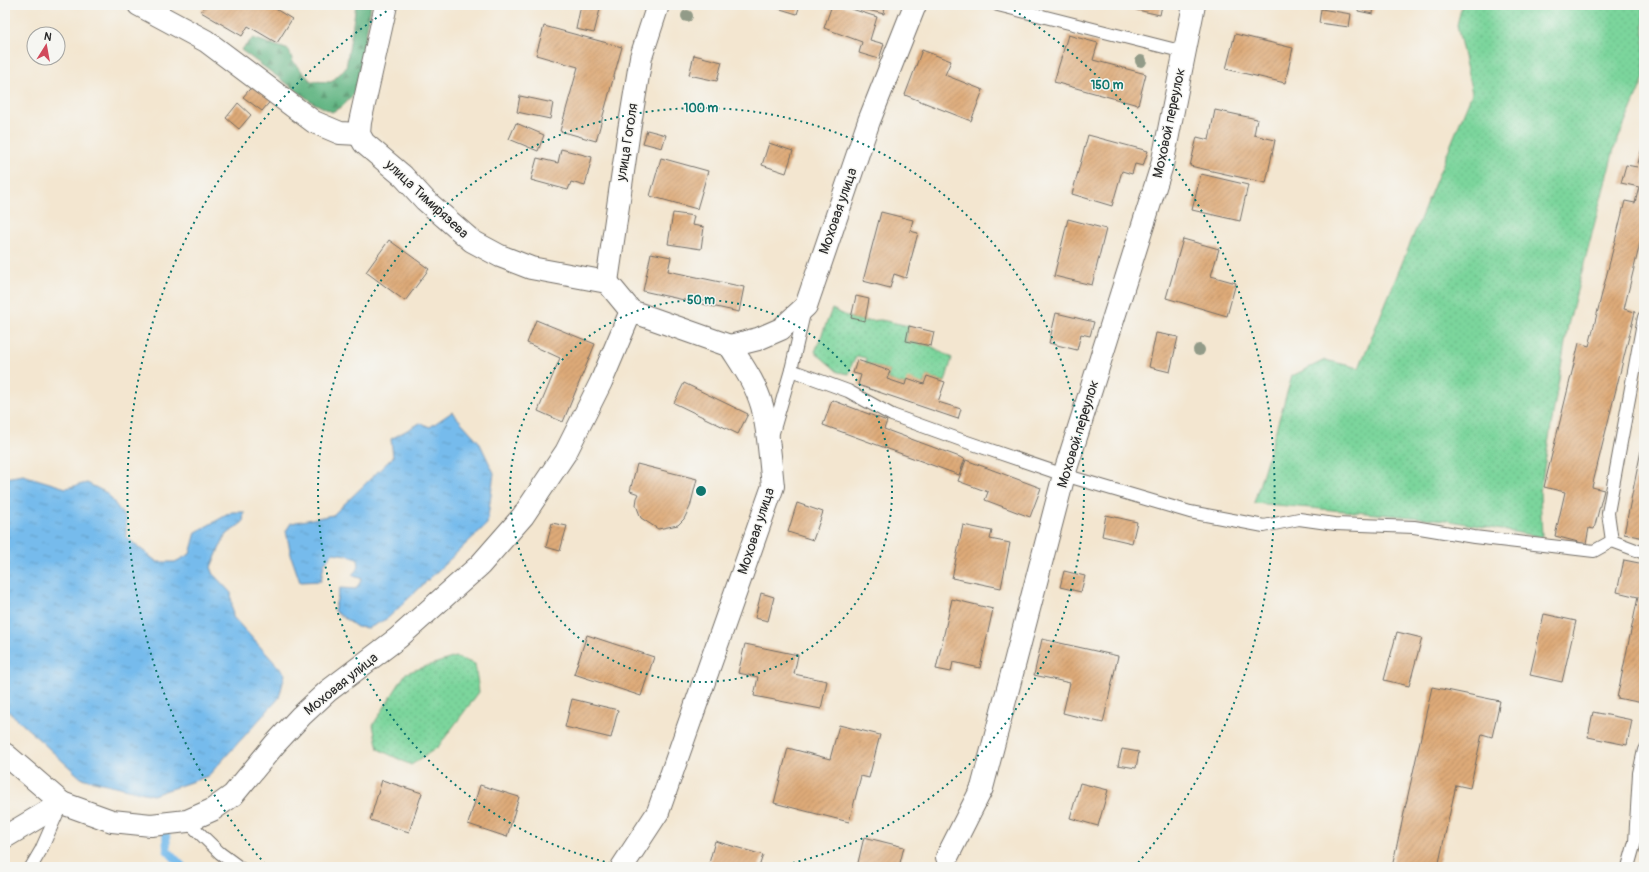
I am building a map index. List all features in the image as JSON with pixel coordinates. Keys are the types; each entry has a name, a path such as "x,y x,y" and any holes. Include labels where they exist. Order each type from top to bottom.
{"street":[{"path":"139,5 206,41 314,122 340,133 359,134 360,122 386,5"},
{"name":"улица Гоголя","path":"607,282 641,57 658,5"},
{"name":"Моховая улица","path":"622,867 658,812 773,486 769,446 762,406 750,379 730,346 758,339 781,328 806,306 869,121 915,5"},
{"name":"Моховой переулок","path":"947,857 982,788 1064,475 1162,165 1194,5"},
{"name":"улица Тимирязева","path":"359,134 364,143 403,176 425,200 472,241 500,256 531,268 607,282"},
{"path":"607,282 631,311 730,346"},
{"name":"Моховая улица","path":"62,804 112,821 150,825 187,821 212,810 232,794 301,716 328,692 398,638 480,564 523,516 566,452 600,382 631,311"},
{"path":"5,754 62,804 5,837"}],"lane":[{"path":"998,5 1184,52"},
{"path":"769,446 779,416 806,306"},
{"path":"1612,541 1608,513 1644,317"},
{"path":"791,370 848,391 892,415 1064,475 1190,512 1264,526 1299,519 1335,524 1414,527 1474,537 1594,551 1612,541 1644,553"},
{"path":"1628,867 1635,842 1639,773 1644,750"},
{"path":"31,867 41,850 62,804"},
{"path":"187,821 220,853 239,867"}],"green space":[{"path":"356,5 371,5 356,92 343,106 332,112 312,102 241,50 253,38 289,50 293,62 311,81 331,82 346,68"},
{"path":"1462,5 1644,5 1644,78 1614,149 1568,325 1540,492 1542,537 1445,520 1254,503 1292,376 1325,360 1359,368 1472,93 1457,25"},
{"path":"832,309 851,318 865,321 881,320 909,326 906,341 931,346 952,358 945,382 927,376 924,384 905,385 887,379 890,371 866,363 866,358 857,356 852,364 849,374 838,372 815,352"},
{"path":"455,657 475,664 479,692 438,747 411,765 378,749 373,725 406,673"}],"water":[{"path":"452,412 479,442 494,473 487,524 388,618 369,628 357,627 334,611 340,588 356,589 362,579 352,575 359,567 358,559 347,555 333,553 324,564 321,581 300,582 292,559 286,531 291,523 333,515 393,457 391,439 420,423 430,427"},
{"path":"23,475 66,488 87,483 107,493 126,519 126,537 157,562 175,562 190,554 196,532 232,512 244,512 243,522 225,536 211,567 214,575 231,593 233,617 285,674 279,698 208,776 153,795 81,778 5,708 5,478"}],"building":[{"path":"205,5 269,5 292,19 277,43 248,26 242,36 201,12"},
{"path":"581,5 601,5 594,33 576,29"},
{"path":"767,5 800,5 797,14"},
{"path":"832,5 839,5 877,17 870,40 884,44 879,59 859,53 862,42 824,28"},
{"path":"860,5 885,5 884,14 859,8"},
{"path":"1128,5 1162,5 1160,15 1128,8"},
{"path":"1359,5 1374,5 1373,14 1358,11"},
{"path":"1321,9 1351,14 1349,27 1319,23"},
{"path":"544,26 622,47 596,141 560,131 578,67 536,55"},
{"path":"1235,34 1293,48 1285,83 1226,69"},
{"path":"1068,35 1098,43 1093,60 1146,74 1138,105 1054,82"},
{"path":"922,50 951,61 945,75 983,90 971,121 905,95"},
{"path":"694,55 722,62 717,81 689,75"},
{"path":"254,84 273,98 262,111 243,97"},
{"path":"520,96 553,103 550,119 517,112"},
{"path":"238,103 251,115 239,129 226,118"},
{"path":"1215,110 1257,119 1254,135 1275,140 1266,183 1190,166 1197,137 1209,140"},
{"path":"516,123 544,135 538,151 509,139"},
{"path":"647,130 666,135 662,148 643,143"},
{"path":"1088,135 1148,151 1143,166 1135,164 1132,174 1122,171 1112,206 1072,194"},
{"path":"1644,141 1644,227 1624,309 1635,312 1592,487 1604,490 1594,529 1589,528 1586,544 1555,536 1565,492 1544,487 1579,343 1589,346 1625,201 1635,203 1639,187 1621,183 1626,165 1637,167"},
{"path":"769,143 793,151 786,173 762,165"},
{"path":"561,149 592,157 585,186 571,182 568,190 531,180 537,158 558,163"},
{"path":"661,158 708,171 697,209 650,196"},
{"path":"1201,174 1248,185 1240,221 1192,210"},
{"path":"881,212 913,220 910,231 918,233 906,278 894,274 890,288 863,281"},
{"path":"673,213 694,216 692,225 704,227 701,249 668,244"},
{"path":"1068,219 1106,229 1092,285 1054,276"},
{"path":"1183,239 1219,249 1211,276 1236,283 1227,316 1166,298"},
{"path":"389,240 429,269 405,301 366,272"},
{"path":"651,253 671,257 668,271 744,287 739,312 643,291"},
{"path":"856,296 869,299 865,321 851,318"},
{"path":"1056,313 1094,322 1090,336 1081,334 1077,350 1049,343"},
{"path":"536,320 595,344 563,422 538,411 560,358 527,343"},
{"path":"909,326 934,332 931,346 906,341"},
{"path":"1156,333 1178,337 1170,372 1149,367"},
{"path":"857,360 890,371 887,379 905,385 907,378 924,384 927,376 945,382 938,402 961,409 958,419 858,385 861,375 853,373"},
{"path":"684,383 748,414 738,434 674,403"},
{"path":"832,400 887,421 884,429 965,459 959,475 823,425"},
{"path":"1644,441 1644,538 1624,534"},
{"path":"966,460 1041,488 1030,517 985,500 988,492 958,481"},
{"path":"637,464 697,479 690,507 684,519 678,525 658,529 641,518 636,505 639,494 630,491"},
{"path":"797,503 823,512 813,540 788,532"},
{"path":"1106,515 1137,522 1132,543 1102,536"},
{"path":"552,523 567,526 560,551 546,547"},
{"path":"963,525 992,531 990,539 1010,543 1001,588 952,578"},
{"path":"1624,560 1644,564 1643,703 1617,698 1638,597 1617,592"},
{"path":"1064,571 1085,576 1081,592 1060,587"},
{"path":"761,593 774,597 768,621 755,618"},
{"path":"952,599 993,609 980,668 953,662 951,672 936,669"},
{"path":"1544,614 1576,621 1562,682 1530,675"},
{"path":"1397,632 1422,638 1409,686 1384,680"},
{"path":"587,635 654,657 641,696 574,674"},
{"path":"1042,639 1118,656 1103,723 1063,713 1070,683 1034,675"},
{"path":"745,644 798,655 794,674 827,681 821,709 754,696 758,677 738,673"},
{"path":"1432,687 1500,701 1492,737 1482,734 1470,788 1456,785 1438,867 1392,867"},
{"path":"572,699 618,710 611,738 565,727"},
{"path":"1593,712 1632,720 1627,745 1588,737"},
{"path":"839,725 880,735 869,778 861,776 849,822 774,803 788,748 830,759"},
{"path":"1122,749 1139,752 1136,768 1118,765"},
{"path":"382,780 422,793 409,832 370,820"},
{"path":"1080,783 1108,790 1098,826 1070,818"},
{"path":"480,785 519,797 507,837 468,824"},
{"path":"864,837 904,847 899,867 857,867"},
{"path":"715,841 763,855 759,867 708,867"}],"waterway":[{"path":"166,832 167,850 183,867"}]}
